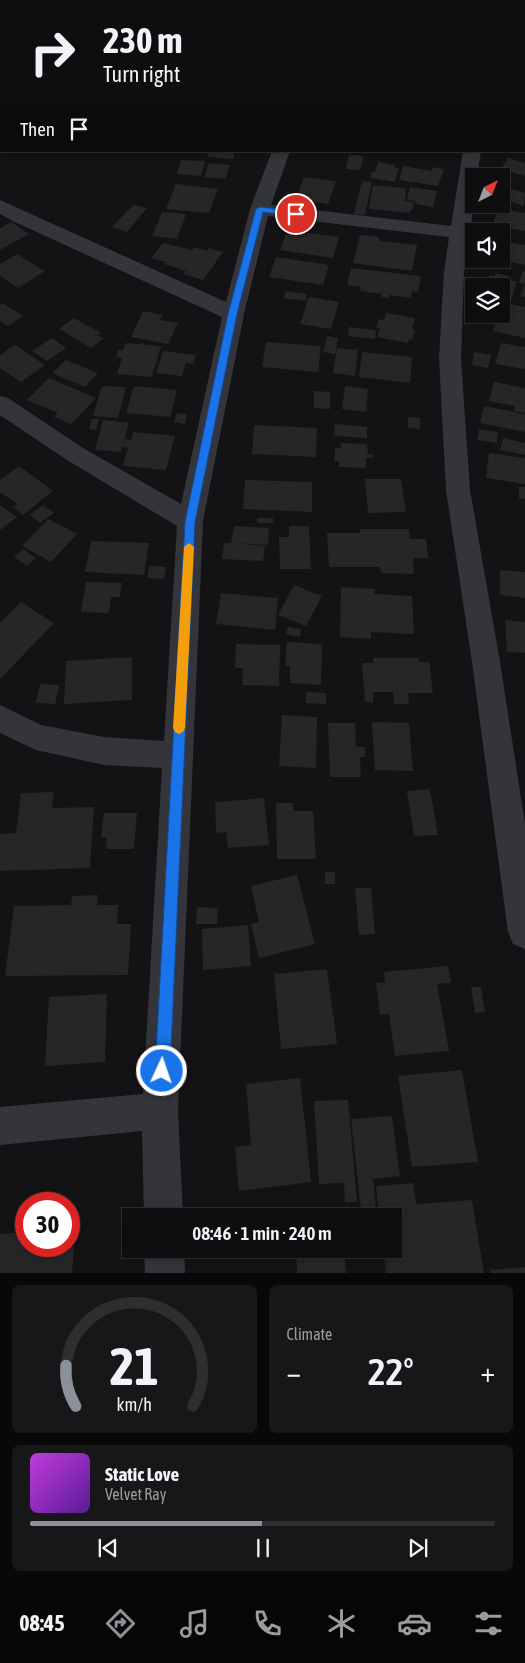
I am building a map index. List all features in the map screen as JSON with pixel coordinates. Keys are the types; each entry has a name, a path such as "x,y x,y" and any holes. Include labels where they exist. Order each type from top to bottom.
{"street":[{"path":"163,1208 160,1111 190,522 233,314 260,209 281,152"},
{"path":"472,152 454,272 450,358 458,490 486,662 525,932"},
{"path":"0,206 22,218 233,314"},
{"path":"260,209 461,233"},
{"path":"0,404 75,454 190,522"},
{"path":"0,718 36,737 104,751 178,755"},
{"path":"0,1126 160,1111"},
{"path":"164,1258 165,1273"}],"building":[{"path":"209,152 235,152 233,159 207,157"},
{"path":"349,155 364,156 360,170 346,169"},
{"path":"508,158 525,163 525,176 510,172 510,168 502,168"},
{"path":"181,160 205,161 201,176 177,174"},
{"path":"378,162 395,165 394,168 399,168 395,182 370,178 372,172 375,172"},
{"path":"209,163 230,165 225,179 204,177"},
{"path":"403,166 432,171 433,167 444,169 438,186 399,180"},
{"path":"304,177 336,181 328,204 296,199"},
{"path":"362,181 372,182 365,215 354,214"},
{"path":"176,184 218,189 209,213 166,209"},
{"path":"373,185 406,188 405,201 414,202 413,210 410,210 410,213 369,209"},
{"path":"410,187 437,191 433,207 415,204 416,201 407,200"},
{"path":"512,189 525,193 524,206 510,201 510,191"},
{"path":"133,205 147,208 127,232 112,227"},
{"path":"510,210 525,213 525,231 510,228 510,223 494,223 496,213 510,213"},
{"path":"162,212 186,214 177,239 152,236"},
{"path":"11,222 29,234 0,250 0,228"},
{"path":"287,230 339,237 333,258 280,250"},
{"path":"360,235 379,237 379,241 417,245 412,271 353,263"},
{"path":"510,242 525,245 525,265 510,262"},
{"path":"163,243 192,250 194,247 207,251 209,248 223,252 203,280 183,274 186,271 151,258"},
{"path":"17,254 45,271 18,288 0,276 0,264"},
{"path":"276,257 329,265 323,285 269,277"},
{"path":"351,268 421,276 418,292 412,291 411,298 389,295 389,298 381,297 382,294 360,291 361,287 347,285"},
{"path":"523,271 525,271 525,284 519,282"},
{"path":"495,273 509,276 508,278 488,278 489,275 495,276"},
{"path":"510,280 517,281 512,299 510,299"},
{"path":"525,284 525,297 520,296"},
{"path":"286,291 307,294 305,301 284,298"},
{"path":"309,297 339,302 331,329 300,324"},
{"path":"2,303 23,316 8,326 0,321 0,305"},
{"path":"510,304 525,307 525,338 493,331 495,323 510,323"},
{"path":"143,311 163,315 160,320 178,323 168,344 131,337"},
{"path":"386,313 415,318 412,329 415,330 412,340 409,339 408,343 377,337 380,329 376,328 379,319 384,320"},
{"path":"74,318 101,333 97,335 104,338 91,348 59,329"},
{"path":"349,327 376,330 375,339 348,336"},
{"path":"327,336 338,338 335,354 323,352"},
{"path":"52,338 66,348 47,361 32,351"},
{"path":"266,342 321,346 318,372 262,367"},
{"path":"126,343 161,346 152,377 117,374 122,358 116,357 118,350 123,350"},
{"path":"501,343 525,347 525,369 495,364"},
{"path":"15,345 45,365 21,382 0,368 0,355"},
{"path":"337,348 358,350 355,376 333,373"},
{"path":"163,351 196,355 193,364 186,363 182,376 156,373"},
{"path":"362,352 412,357 410,383 359,377"},
{"path":"474,352 491,355 488,368 472,365"},
{"path":"66,360 98,373 85,387 52,373"},
{"path":"49,378 96,398 71,424 54,417 58,413 27,400"},
{"path":"494,382 525,388 525,413 514,411 515,406 489,401"},
{"path":"102,386 126,387 118,418 93,416"},
{"path":"134,386 177,390 170,417 126,413"},
{"path":"345,386 368,389 366,412 342,409"},
{"path":"314,391 330,392 330,409 314,408"},
{"path":"484,406 525,414 525,432 480,423"},
{"path":"177,413 187,414 185,424 174,422"},
{"path":"408,417 420,418 420,429 408,428"},
{"path":"92,419 99,419 96,430 89,429"},
{"path":"103,420 129,423 121,452 95,450"},
{"path":"335,424 367,427 367,438 334,436"},
{"path":"254,425 317,428 316,457 252,454"},
{"path":"479,429 498,432 497,443 477,440"},
{"path":"134,432 175,436 166,470 123,466 128,448 123,447 125,439 131,440"},
{"path":"503,438 525,443 525,455 500,450"},
{"path":"341,443 367,444 368,454 373,454 373,458 366,458 366,468 339,467 339,461 334,461 335,448 341,448"},
{"path":"489,453 525,458 525,484 486,478"},
{"path":"19,466 53,491 23,515 13,507 17,504 0,492 0,480"},
{"path":"365,479 401,479 406,512 368,513"},
{"path":"245,480 312,482 312,512 243,509"},
{"path":"519,487 525,487 525,499 519,498"},
{"path":"0,505 17,517 0,530"},
{"path":"43,505 54,513 40,523 30,515"},
{"path":"257,518 273,518 273,523 257,523"},
{"path":"48,519 77,534 51,562 22,546"},
{"path":"234,526 269,528 268,545 235,543 265,546 263,561 222,559 224,543 231,543"},
{"path":"289,526 309,526 311,569 280,569 279,537 289,537"},
{"path":"360,529 409,529 410,539 426,539 428,558 413,558 414,574 381,573 380,567 329,567 327,533 360,533"},
{"path":"91,541 149,543 144,575 85,572"},
{"path":"23,549 36,558 27,566 14,557"},
{"path":"149,566 166,567 164,579 147,578"},
{"path":"500,570 525,572 525,598 500,595"},
{"path":"86,582 122,583 120,597 111,597 109,613 81,612"},
{"path":"294,585 322,596 306,626 278,615"},
{"path":"341,587 375,589 374,594 412,596 414,634 371,632 371,639 340,637"},
{"path":"221,593 278,598 275,630 216,624"},
{"path":"21,602 54,623 0,679 0,623"},
{"path":"505,620 525,622 525,653 507,652"},
{"path":"288,627 301,629 300,637 286,634"},
{"path":"287,642 322,644 321,685 290,683 290,666 285,666"},
{"path":"236,644 280,645 279,686 242,685 243,668 235,668"},
{"path":"132,657 132,700 64,704 66,661"},
{"path":"373,658 419,658 419,662 429,662 433,693 408,693 409,704 394,704 393,692 373,692 373,702 365,702 362,663 374,663"},
{"path":"40,684 59,685 55,704 36,703"},
{"path":"306,692 326,693 326,704 306,703"},
{"path":"282,715 317,717 316,768 279,766"},
{"path":"372,722 409,723 413,771 375,770"},
{"path":"328,723 355,723 356,747 365,747 365,757 360,757 361,777 330,777"},
{"path":"430,789 438,835 414,836 407,791"},
{"path":"54,792 52,808 94,807 90,868 0,871 0,834 16,833 21,793"},
{"path":"264,798 269,845 228,848 226,832 216,833 215,802"},
{"path":"276,803 293,803 294,811 313,811 316,859 277,859"},
{"path":"104,813 137,813 134,849 106,849 107,838 101,837"},
{"path":"325,872 335,872 335,884 325,884"},
{"path":"297,875 315,944 259,958 251,924 259,922 251,886"},
{"path":"355,888 371,888 375,934 359,935"},
{"path":"98,895 97,905 118,905 117,924 131,924 128,975 5,976 14,906 71,905 72,896"},
{"path":"197,907 218,908 217,924 196,924"},
{"path":"248,925 251,966 203,970 202,929"},
{"path":"448,966 451,983 437,984 449,1051 395,1056 389,1014 380,1015 376,983 385,982 384,972"},
{"path":"327,969 337,1044 281,1049 274,974"},
{"path":"471,987 481,987 485,1012 475,1013"},
{"path":"107,994 105,1062 45,1066 49,997"},
{"path":"462,1070 478,1162 412,1167 398,1076"},
{"path":"300,1078 311,1182 239,1191 235,1147 251,1145 246,1084"},
{"path":"348,1100 357,1202 345,1202 344,1183 319,1184 314,1101"},
{"path":"392,1116 400,1176 373,1179 376,1208 361,1208 351,1119"},
{"path":"413,1183 416,1204 472,1200 484,1273 386,1273 384,1258 402,1258 402,1208 378,1208 376,1186"},
{"path":"15,1233 15,1257 73,1257 72,1273 0,1273 0,1234"},
{"path":"296,1258 345,1258 346,1273 297,1273"},
{"path":"525,1267 525,1273 491,1273 490,1270"}],"slow traffic":[{"path":"179,728 189,547"}],"route":[{"path":"162,1071 190,522 233,314 260,209 296,214"}]}
